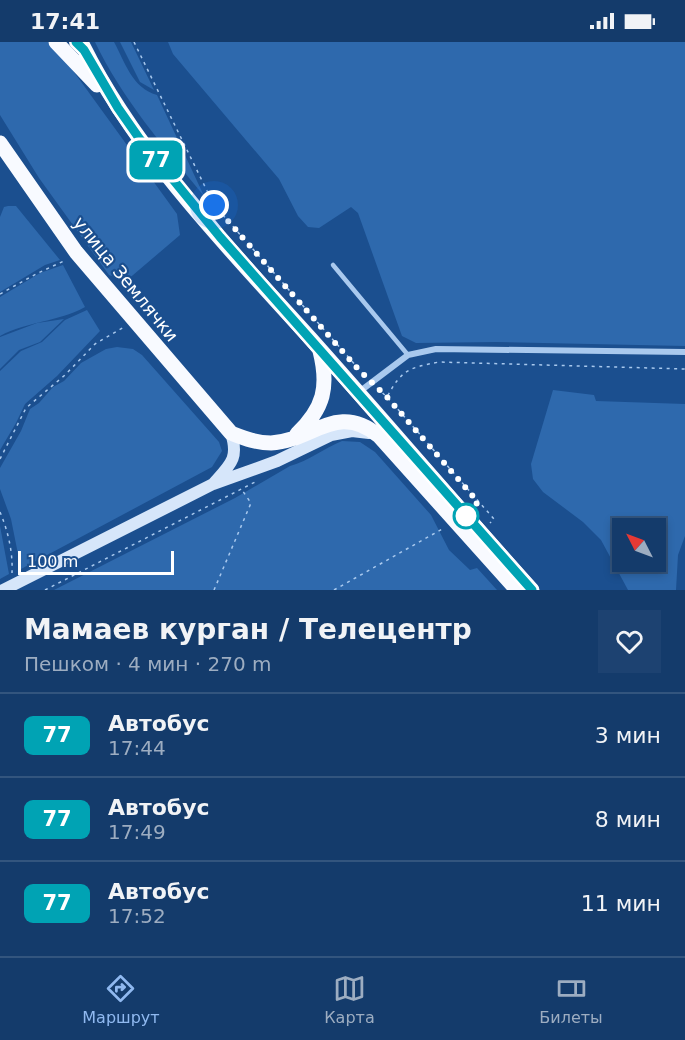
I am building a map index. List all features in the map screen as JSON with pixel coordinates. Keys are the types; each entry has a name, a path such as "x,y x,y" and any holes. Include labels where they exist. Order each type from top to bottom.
{"highway":[{"path":"56,42 118,108"},
{"path":"80,44 118,108 147,148 220,237 532,590"},
{"name":"улица Землячки","path":"0,143 76,252 231,433"},
{"path":"295,436 310,422 318,410 323,394 325,373 319,348"},
{"path":"231,433 272,443 348,421 368,426 517,590"}],"main road":[{"path":"9,588 213,484 277,461 331,435 342,431 364,431 379,436"},
{"path":"213,484 233,460 236,448 231,433"}],"street":[{"path":"358,392 408,355 436,349 685,352"}],"lane":[{"path":"333,264 408,355"}],"path":[{"path":"134,42 214,205 494,519 479,532"},
{"path":"0,294 66,261 76,252"},
{"path":"0,459 26,408 65,375 95,344 134,321"},
{"path":"387,397 396,380 413,367 439,362 685,369"},
{"path":"45,590 260,480"},
{"path":"214,590 252,502 242,490"},
{"path":"0,512 6,526 12,562 9,588"},
{"path":"334,590 445,528"}],"shaded area":[{"path":"0,42 48,42 66,61 177,214 180,235 126,281 109,275 39,178 0,115"},
{"path":"95,42 114,42 135,80 148,92 157,95 204,196 131,103"},
{"path":"120,42 131,42 154,90 140,82"},
{"path":"168,42 685,42 685,346 496,342 416,343 402,336 358,213 351,207 319,228 308,227 298,216 279,179 173,54"},
{"path":"16,206 60,260 45,265 0,292 0,217 4,207"},
{"path":"63,265 85,307 0,336 0,297 40,273"},
{"path":"87,310 100,331 57,376 25,404 0,450 0,371 21,351 42,342 65,320"},
{"path":"64,319 40,342 19,350 0,369 0,337 37,323"},
{"path":"117,347 133,349 142,355 219,442 222,451 212,467 21,569 11,519 0,489 0,468 21,431 30,409 39,403 53,387 64,381 81,363 106,349"},
{"path":"553,390 594,395 596,401 685,404 685,536 678,555 676,590 628,590 618,572 666,572 666,518 612,518 612,560 601,540 583,522 543,492 533,479 531,464"},
{"path":"342,441 360,442 375,452 431,515 449,550 470,570 477,568 497,590 54,590 235,498 290,466"},
{"path":"0,526 9,574 0,579"}],"bus line":[{"name":"77","path":"76,42 84,50 118,108 147,148 220,237 532,590"}],"route":[{"path":"214,205 478,502 466,516"}]}
